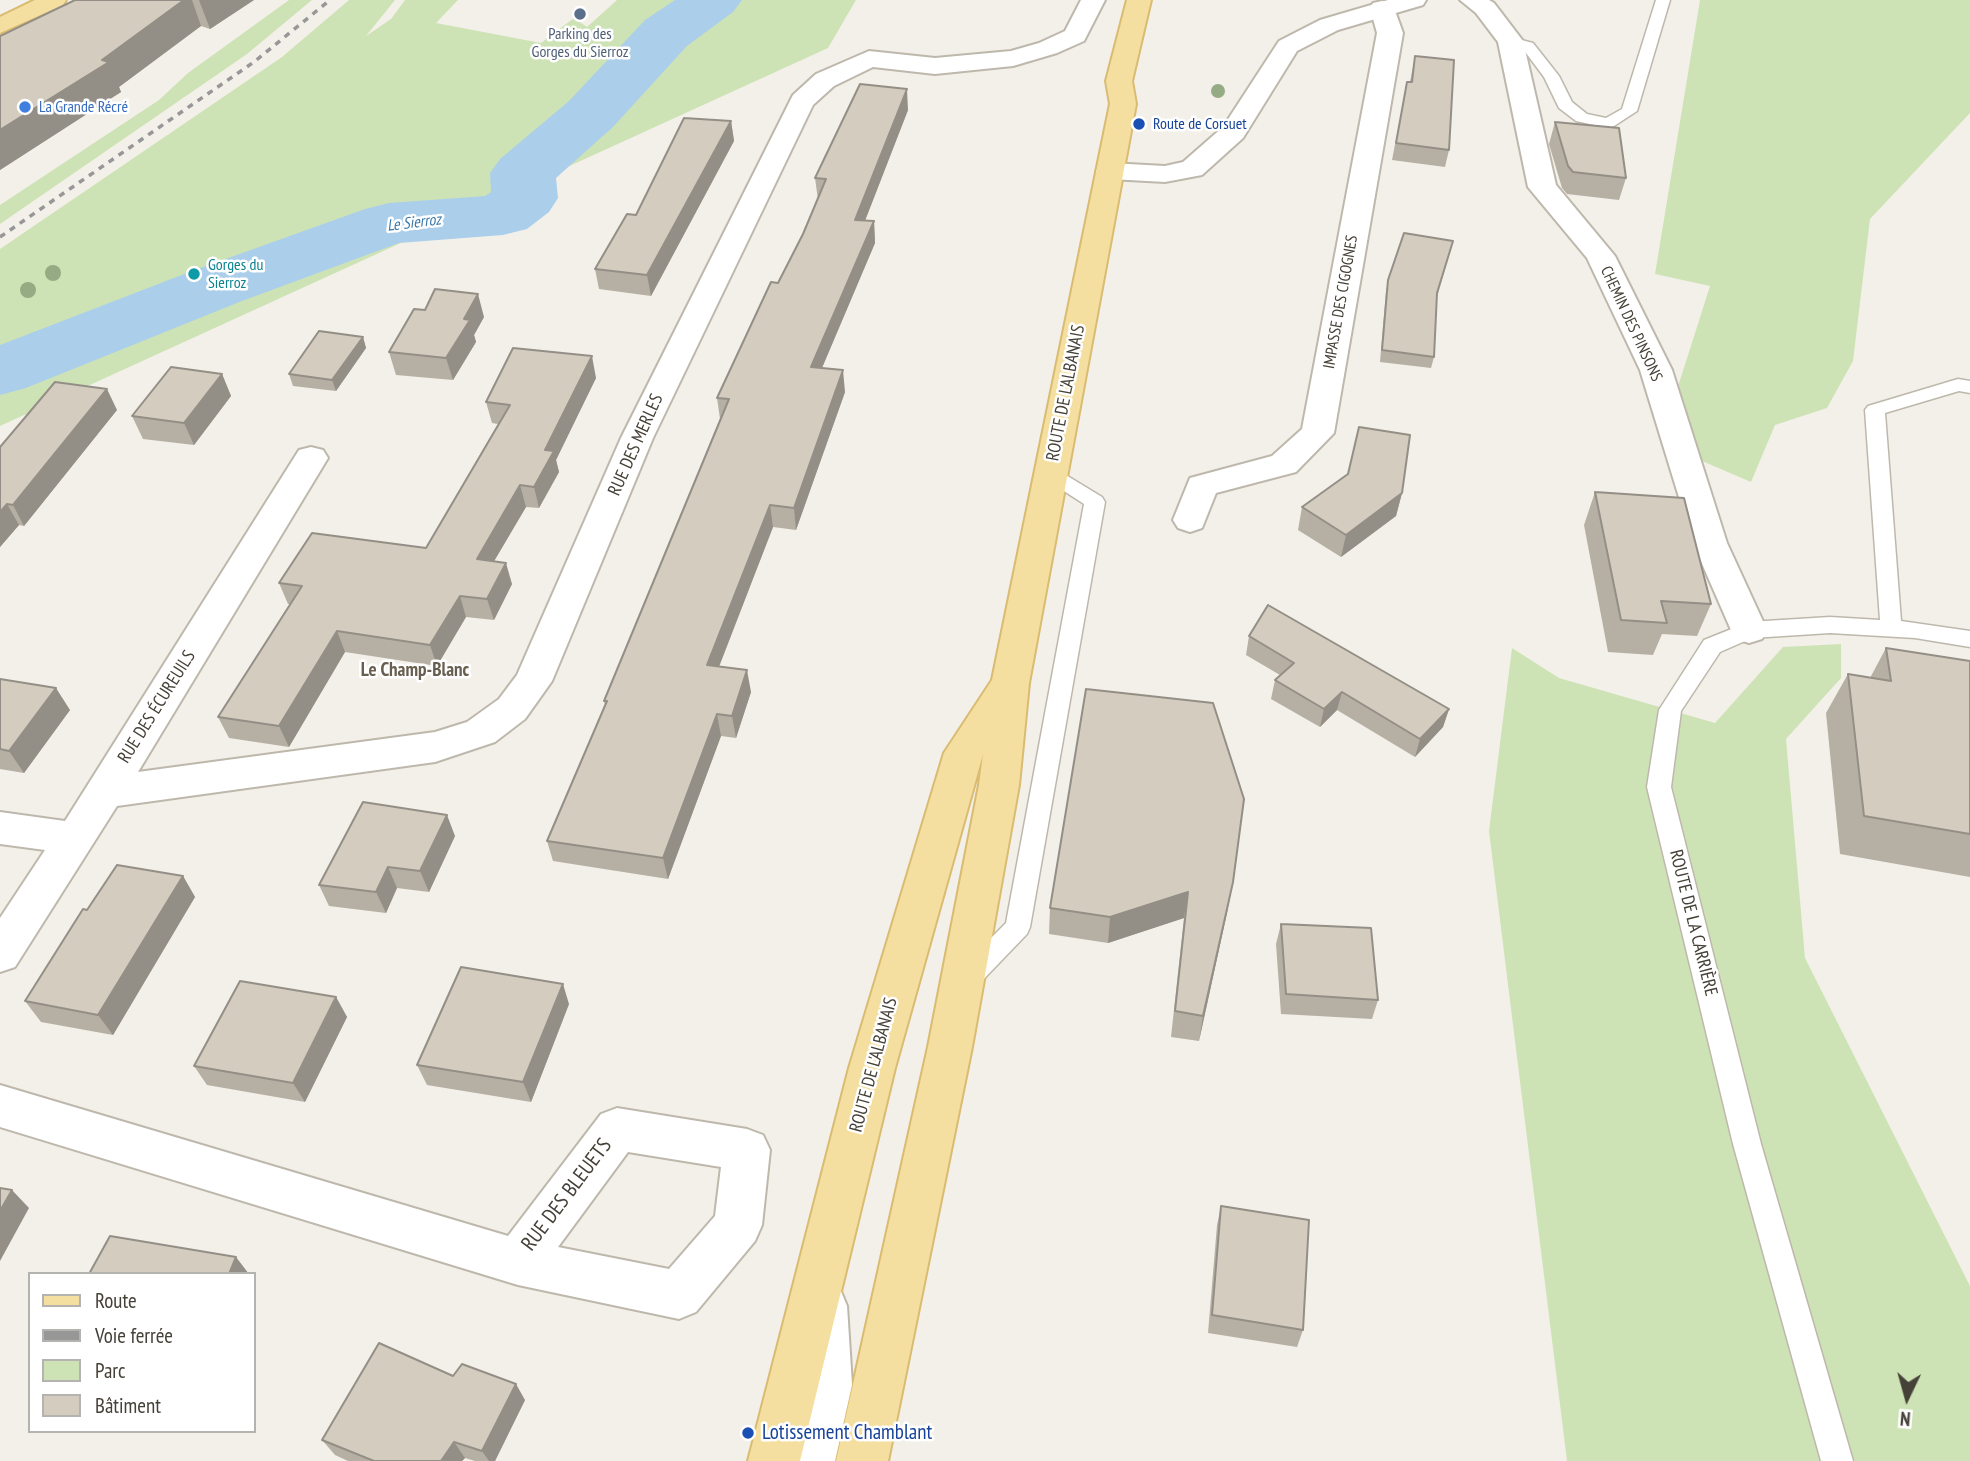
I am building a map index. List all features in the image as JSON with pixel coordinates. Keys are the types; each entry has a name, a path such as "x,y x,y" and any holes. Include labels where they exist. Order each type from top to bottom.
{"main road":[{"path":"0,12 24,0"},
{"path":"0,26 54,0"},
{"name":"ROUTE DE L'ALBANAIS","path":"862,1461 962,984 999,785 1010,682 1123,104 1119,81 1139,0"},
{"name":"ROUTE DE L'ALBANAIS","path":"1123,104 1143,85 1149,60"},
{"name":"ROUTE DE L'ALBANAIS","path":"774,1461 872,1068 963,753 1010,682"}],"street":[{"name":"RUE DES MERLES","path":"104,792 435,747 481,732 512,709 533,681 637,438 802,101 825,80 869,59 935,66 1013,58 1048,48 1075,36 1093,0"},
{"path":"1110,171 1165,174 1192,169 1233,132 1288,46 1329,25 1414,0"},
{"name":"CHEMIN DES PINSONS","path":"1472,0 1485,8 1510,41 1542,187 1600,256 1656,370 1710,543 1749,631"},
{"name":"IMPASSE DES CIGOGNES","path":"1190,520 1202,486 1284,464 1318,433 1390,33 1382,8"},
{"name":"RUE DES ÉCUREUILS","path":"0,954 104,792 311,457"},
{"path":"0,828 75,838"},
{"name":"RUE DES BLEUETS","path":"0,1106 518,1262 679,1295 738,1225 747,1150 617,1129 518,1262"},
{"path":"809,1461 826,1385 820,1276"}],"lane":[{"path":"1510,41 1528,46 1551,76 1565,105 1582,118 1608,123 1629,111 1663,0"},
{"path":"1891,629 1875,410 1958,385 1970,387"},
{"path":"962,984 1018,927 1095,502 1051,473"},
{"name":"ROUTE DE LA CARRIÈRE","path":"1837,1461 1747,1144 1659,787 1670,710 1712,646 1749,631 1830,625 1970,639"}],"green space":[{"path":"289,0 312,0 247,54 0,224 0,205 159,100 188,73"},
{"path":"349,0 395,0 366,36 391,19 405,0 458,0 436,23 541,43 574,18 587,27 617,0 856,0 828,48 0,426 0,249 282,57"},
{"path":"1700,0 1970,0 1970,113 1870,219 1853,361 1827,408 1775,425 1751,482 1660,443 1710,286 1655,274"},
{"path":"1841,644 1841,678 1786,739 1805,958 1970,1286 1970,1461 1567,1461 1489,831 1512,648 1559,678 1715,723 1783,647"}],"building":[{"path":"75,0 184,0 102,60 109,62 0,130 0,36"},
{"path":"1415,56 1454,60 1449,150 1396,143 1407,82 1412,82"},
{"path":"860,84 907,89 855,220 874,221 811,367 843,370 794,508 770,505 707,665 747,670 732,716 717,714 663,858 547,841 607,701 604,701 729,399 717,398 771,282 778,283 803,234 826,179 815,178"},
{"path":"684,118 731,121 647,275 595,269 627,214 636,215"},
{"path":"1555,122 1619,128 1626,178 1573,172 1568,166"},
{"path":"1404,233 1453,241 1437,293 1434,357 1382,350 1388,280"},
{"path":"435,289 478,294 464,319 470,320 446,358 389,352 414,309 425,310"},
{"path":"319,331 363,337 332,380 289,374"},
{"path":"513,348 592,356 545,450 554,451 534,487 520,485 477,559 506,563 487,599 460,596 430,645 337,631 279,726 218,717 302,586 279,583 312,533 426,548 510,405 486,402"},
{"path":"171,367 222,374 184,423 132,416"},
{"path":"55,382 107,389 13,505 7,504 0,512 0,447"},
{"path":"1359,427 1410,435 1402,493 1346,535 1302,507 1348,474"},
{"path":"1595,492 1684,498 1711,604 1661,601 1667,623 1621,620"},
{"path":"1268,605 1449,709 1420,739 1342,692 1324,709 1275,680 1294,663 1249,636"},
{"path":"1886,648 1970,661 1970,834 1864,816 1848,674 1891,681"},
{"path":"0,679 56,688 9,751 0,749"},
{"path":"1086,689 1213,703 1244,799 1233,882 1203,1016 1175,1011 1188,892 1110,917 1050,908"},
{"path":"363,802 447,815 420,871 388,867 376,892 319,885"},
{"path":"117,865 183,876 98,1015 25,1001 83,909 87,910"},
{"path":"1281,924 1371,928 1378,1000 1286,994"},
{"path":"461,967 563,984 523,1082 417,1065"},
{"path":"240,981 336,997 293,1083 194,1066"},
{"path":"0,1188 12,1190 0,1211"},
{"path":"1221,1206 1309,1220 1303,1330 1212,1315"},
{"path":"110,1236 236,1257 230,1272 90,1272"},
{"path":"379,1343 453,1376 462,1364 516,1384 482,1451 454,1442 441,1461 374,1461 322,1440"}],"waterway":[{"name":"Le Sierroz","path":"0,372 217,286 389,223 503,215 525,198 523,173 591,114 666,33 713,0"}],"railway":[{"path":"0,237 254,62 330,0"}],"place":[{"name":"Parking des Gorges du Sierroz","path":"580,14"},
{"name":"La Grande Récré","path":"25,107"},
{"name":"Route de Corsuet","path":"1139,124"},
{"name":"Gorges du Sierroz","path":"194,274"},
{"name":"Lotissement Chamblant","path":"748,1433"}],"district":[{"name":"Le Champ-Blanc","path":"415,671"}]}
